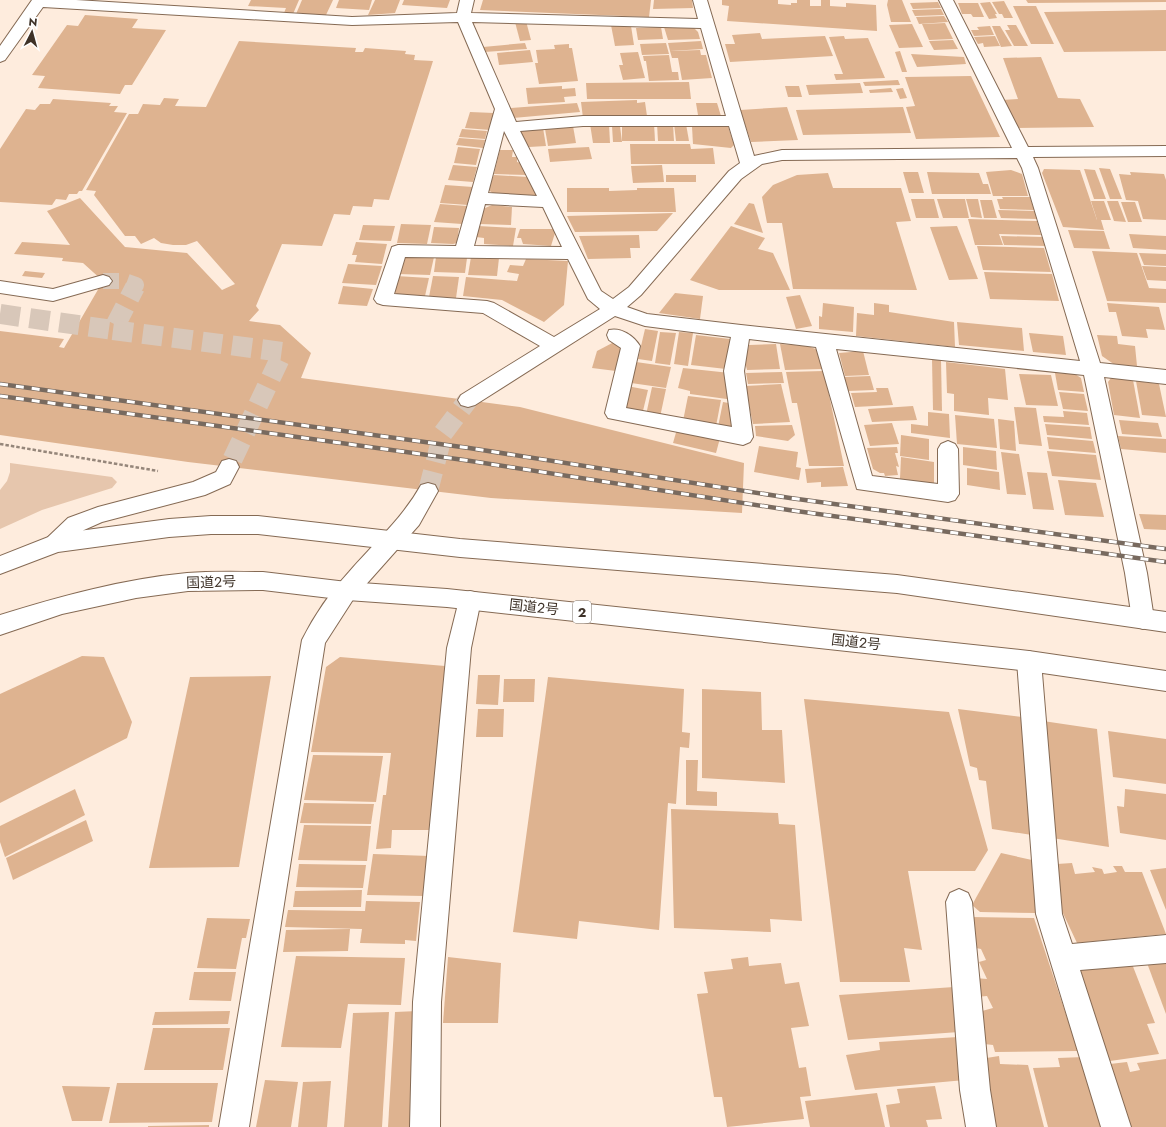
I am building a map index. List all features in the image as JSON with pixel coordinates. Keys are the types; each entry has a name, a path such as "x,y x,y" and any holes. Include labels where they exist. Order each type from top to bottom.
{"main road":[{"path":"467,0 462,17 510,127 549,202 594,295 613,309 645,320 741,332 1166,377"},
{"path":"700,0 748,163"},
{"path":"946,0 1030,168 1092,369 1136,573 1143,619"},
{"path":"0,56 39,1 352,22 462,17 706,24"},
{"path":"464,250 502,110"},
{"path":"510,127 583,121 736,121"},
{"path":"468,400 553,345 613,309 635,291 735,175 748,163 764,158 782,155 1021,152 1164,156"},
{"path":"478,198 549,202"},
{"path":"553,345 487,307 384,299 398,251 464,250 573,252"},
{"path":"0,287 53,295 103,281"},
{"path":"616,335 631,346 615,413 744,437 734,371 741,332"},
{"path":"824,341 864,483 948,494 948,449"},
{"path":"56,543 76,524 98,515 198,490 223,478 229,467"},
{"path":"234,1127 314,640 347,591 395,539 425,499 428,491"},
{"path":"0,565 56,543 169,528 211,525 258,525 395,539 460,548 897,584 1166,622"},
{"name":"国道2号","path":"0,625 37,612 94,597 136,589 182,583 263,581 347,591 470,600 1029,661 1166,681"},
{"path":"425,1127 427,1002 459,648 470,600"},
{"path":"1029,661 1049,914 1116,1127"},
{"path":"959,902 976,1090 981,1127"},
{"path":"1063,958 1166,949"}],"path":[{"path":"0,444 158,471"}],"shaded area":[{"path":"10,463 112,477 117,482 112,488 42,510 0,529 0,490 7,481 10,472"}],"building":[{"path":"251,0 299,0 293,14 284,13 286,8 248,6"},
{"path":"302,0 333,0 326,15 296,14"},
{"path":"339,0 372,0 369,10 336,8"},
{"path":"375,0 400,0 395,13 368,15"},
{"path":"404,0 450,0 447,8 402,5"},
{"path":"483,0 651,0 649,17 480,10"},
{"path":"654,0 692,0 693,8 653,9"},
{"path":"722,0 778,0 778,4 791,5 791,3 797,3 797,0 810,0 810,6 821,6 821,0 830,0 830,6 846,7 846,3 876,5 877,31 727,21 729,6 722,5"},
{"path":"888,0 902,0 911,22 891,22 887,5"},
{"path":"1026,0 1166,0 1166,2 1028,3"},
{"path":"1004,1 1013,18 1004,18 1002,14 999,14 992,2"},
{"path":"938,2 941,8 913,9 910,3"},
{"path":"990,2 997,14 995,14 997,18 989,19 980,3"},
{"path":"958,3 978,3 984,17 973,17 971,14 962,14"},
{"path":"1013,6 1036,6 1054,44 1031,44"},
{"path":"941,9 944,15 915,16 912,10"},
{"path":"1166,10 1166,51 1064,52 1044,12"},
{"path":"85,15 138,19 132,28 166,30 132,85 125,85 120,94 38,88 45,76 32,75 67,25 78,26"},
{"path":"944,16 948,22 919,24 916,17"},
{"path":"526,21 531,40 520,41 515,22"},
{"path":"945,23 953,39 929,40 922,24"},
{"path":"912,24 923,47 899,48 889,25"},
{"path":"611,25 631,26 634,45 615,46"},
{"path":"1007,25 1016,25 1028,46 1014,46 1005,30 1010,30"},
{"path":"990,26 994,35 974,36 971,30 979,30 977,27"},
{"path":"992,26 1000,26 1012,46 1001,47"},
{"path":"661,27 663,39 638,40 636,28"},
{"path":"664,27 694,28 698,32 700,39 668,40"},
{"path":"760,33 762,39 825,36 833,56 730,62 725,44 735,44 732,35"},
{"path":"844,36 845,39 868,38 885,78 836,80 834,74 843,74 829,37"},
{"path":"995,36 1000,46 984,47 983,43 978,44 974,37"},
{"path":"953,40 958,49 934,50 929,41"},
{"path":"239,41 356,48 355,52 363,52 365,48 406,51 405,54 415,55 414,60 433,61 389,200 374,199 372,207 353,206 350,215 334,214 322,246 282,244 256,306 259,310 249,321 280,325 311,353 301,378 520,407 744,463 742,513 491,498 188,462 0,435 0,331 64,339 59,347 64,348 103,281 83,263 62,261 63,258 14,254 22,242 70,245 47,211 80,198 125,247 187,253 222,290 235,284 197,241 186,245 173,245 161,243 154,238 141,244 135,236 125,236 94,195 96,191 86,190 129,114 138,114 143,104 160,105 164,98 179,99 175,106 206,107"},
{"path":"701,41 703,49 670,51 668,43"},
{"path":"525,43 527,49 484,52 483,47"},
{"path":"666,43 669,54 642,55 640,44"},
{"path":"569,44 569,48 572,48 578,81 539,84 535,63 538,63 536,50 555,49 554,45"},
{"path":"530,50 533,62 499,65 497,53"},
{"path":"700,50 701,55 706,55 712,78 682,80 678,58 672,58 670,51"},
{"path":"900,51 907,72 902,72 895,52"},
{"path":"638,52 645,78 623,80 619,65 623,65 620,53"},
{"path":"911,54 964,57 966,64 917,67"},
{"path":"669,55 672,72 678,72 679,80 649,81 646,61 644,61 643,56"},
{"path":"1041,57 1058,98 1080,99 1094,127 1016,128 1002,100 1018,99 1003,58"},
{"path":"971,76 1000,137 916,139 906,107 915,106 905,77"},
{"path":"898,80 900,85 865,86 863,82"},
{"path":"689,82 691,99 587,99 586,83"},
{"path":"860,83 863,93 809,95 806,85"},
{"path":"562,86 562,89 575,88 576,96 564,97 565,102 528,104 526,88"},
{"path":"785,86 799,86 802,97 788,97"},
{"path":"891,88 893,92 870,93 869,90"},
{"path":"903,88 907,98 900,99 896,89"},
{"path":"53,99 111,103 109,106 118,106 114,112 127,113 82,191 79,191 77,194 69,194 66,200 56,199 52,205 0,202 0,149 26,109 35,110 40,104 50,104"},
{"path":"637,100 637,103 645,102 647,116 583,118 581,102"},
{"path":"577,103 580,112 513,118 511,108"},
{"path":"696,103 717,103 721,116 698,115"},
{"path":"787,107 798,140 751,142 740,110"},
{"path":"903,107 911,133 803,135 796,110"},
{"path":"470,112 494,113 490,130 465,128"},
{"path":"622,123 654,123 655,141 622,141"},
{"path":"590,124 609,124 610,143 593,143"},
{"path":"657,124 673,124 674,141 658,141"},
{"path":"674,124 686,124 689,141 676,141"},
{"path":"573,126 576,143 548,146 545,129"},
{"path":"612,126 620,126 622,142 613,142"},
{"path":"728,126 734,145 731,148 693,144 692,127"},
{"path":"543,128 546,146 529,147 519,130"},
{"path":"462,129 487,131 485,139 459,137"},
{"path":"459,138 485,140 483,148 456,145"},
{"path":"630,144 690,144 691,149 713,148 715,164 631,164"},
{"path":"458,147 480,149 476,165 454,163"},
{"path":"589,147 592,159 550,162 548,149"},
{"path":"500,150 513,150 512,157 517,157 517,162 521,163 527,175 494,174"},
{"path":"453,165 477,167 473,182 448,180"},
{"path":"662,165 664,182 633,183 631,166"},
{"path":"1099,168 1110,169 1122,199 1110,199"},
{"path":"1044,169 1080,170 1097,220 1101,220 1104,230 1063,227 1042,173"},
{"path":"1084,169 1095,170 1106,199 1094,199"},
{"path":"1011,170 1022,174 1028,196 993,196 986,172"},
{"path":"903,172 918,172 924,193 909,193"},
{"path":"927,172 979,173 983,184 988,184 991,194 932,194"},
{"path":"1130,172 1164,174 1166,180 1166,220 1143,219 1138,201 1126,200 1119,174 1131,175"},
{"path":"828,173 833,188 901,188 911,221 896,222 917,290 793,289 782,223 767,223 762,197 773,185 797,175"},
{"path":"494,175 528,177 538,193 535,196 494,194 487,189"},
{"path":"666,175 696,175 696,182 666,182"},
{"path":"445,185 473,187 468,205 440,203"},
{"path":"567,188 609,188 609,191 637,190 637,188 674,188 676,212 567,212"},
{"path":"1002,197 1030,197 1034,210 1000,209 997,199 1003,199"},
{"path":"911,199 934,199 939,218 916,218"},
{"path":"937,199 965,199 969,218 943,218"},
{"path":"966,199 978,199 982,218 971,217"},
{"path":"980,200 992,200 997,218 984,218"},
{"path":"1091,201 1104,201 1111,220 1097,220"},
{"path":"1107,201 1118,201 1126,222 1114,221"},
{"path":"1121,202 1135,202 1142,222 1128,222"},
{"path":"749,203 754,204 763,233 734,224"},
{"path":"440,204 467,206 462,224 434,222"},
{"path":"492,205 512,207 511,225 480,224 483,209"},
{"path":"998,210 1035,211 1038,219 1001,218"},
{"path":"673,213 657,231 575,232 567,216"},
{"path":"968,219 1037,221 1041,235 999,234 1003,245 975,245"},
{"path":"401,224 431,225 427,244 397,243"},
{"path":"363,225 395,226 391,241 359,240"},
{"path":"478,226 516,228 513,246 484,244 484,238 476,237"},
{"path":"731,226 765,238 758,249 773,253 790,290 719,290 690,280"},
{"path":"957,226 978,279 949,280 930,227"},
{"path":"434,227 459,228 457,243 431,243"},
{"path":"520,229 554,229 555,233 551,246 523,244 521,238 517,238"},
{"path":"1068,230 1104,231 1110,249 1074,248"},
{"path":"1129,234 1166,236 1166,250 1133,248"},
{"path":"639,235 640,248 630,248 631,258 588,259 579,236"},
{"path":"1001,236 1043,237 1046,246 1004,245"},
{"path":"356,242 387,244 382,264 355,262 357,255 352,255"},
{"path":"977,246 1044,248 1051,272 983,270"},
{"path":"1092,251 1137,253 1149,288 1166,289 1166,303 1107,301"},
{"path":"1139,253 1166,254 1166,266 1144,265"},
{"path":"410,256 434,257 430,275 398,274 401,260"},
{"path":"436,257 467,258 465,273 434,272"},
{"path":"471,257 499,258 497,276 468,275"},
{"path":"526,259 568,261 564,305 544,322 502,300 463,296 466,277 517,281 519,274 507,272 510,265 523,266"},
{"path":"348,264 382,266 376,285 342,283"},
{"path":"1142,266 1166,267 1166,281 1147,280"},
{"path":"25,271 45,273 42,278 22,276"},
{"path":"984,272 1052,274 1059,301 990,299"},
{"path":"396,276 429,278 425,296 396,294 393,288"},
{"path":"433,276 459,277 456,298 429,297"},
{"path":"343,286 373,289 367,306 338,304"},
{"path":"675,293 703,296 700,319 659,313"},
{"path":"800,295 812,326 796,329 786,297"},
{"path":"823,303 854,307 853,332 819,329 819,316 822,317"},
{"path":"874,303 889,305 889,312 954,322 955,347 856,336 857,313 874,315"},
{"path":"1107,303 1159,307 1165,330 1146,329 1148,338 1122,336 1116,312 1109,312"},
{"path":"957,322 1022,328 1024,351 959,345"},
{"path":"645,329 658,331 652,361 638,359"},
{"path":"660,332 676,333 670,365 655,363"},
{"path":"679,332 693,333 688,366 674,364"},
{"path":"1029,333 1063,336 1066,355 1033,352"},
{"path":"696,335 730,339 726,369 691,365"},
{"path":"1097,335 1117,336 1118,344 1135,346 1137,366 1115,365 1102,356"},
{"path":"616,341 623,347 616,371 592,368 597,351"},
{"path":"776,344 780,369 747,370 745,362 749,345"},
{"path":"780,344 808,346 818,350 822,369 785,370"},
{"path":"863,351 869,375 845,376 839,353"},
{"path":"932,359 941,360 942,411 933,410"},
{"path":"636,362 671,367 666,388 631,383"},
{"path":"946,362 1005,369 1008,400 988,398 989,415 954,411 954,394 947,393"},
{"path":"683,368 730,373 734,400 690,394 690,391 678,388"},
{"path":"824,371 844,466 809,466 797,403 792,403 786,372"},
{"path":"782,372 784,383 748,384 746,373"},
{"path":"1055,373 1075,374 1081,378 1084,392 1058,390"},
{"path":"1019,374 1051,375 1058,406 1026,405"},
{"path":"870,376 874,390 848,391 844,377"},
{"path":"1111,378 1133,380 1140,418 1114,415 1108,382"},
{"path":"1136,381 1159,384 1166,417 1142,415"},
{"path":"781,384 790,422 753,424 745,386"},
{"path":"627,386 648,390 642,415 621,412"},
{"path":"652,387 666,389 660,417 646,415"},
{"path":"876,388 888,388 893,405 855,407 851,393 877,392"},
{"path":"1059,392 1084,394 1088,411 1063,409"},
{"path":"688,396 721,400 716,426 683,421"},
{"path":"723,402 734,404 738,431 718,427"},
{"path":"913,406 917,420 872,422 868,409"},
{"path":"1014,407 1036,408 1042,446 1019,444"},
{"path":"1063,411 1087,413 1089,425 1044,422 1043,416 1064,417"},
{"path":"928,412 949,414 950,438 911,433 911,424 928,426"},
{"path":"955,415 994,419 997,448 957,444"},
{"path":"998,419 1014,421 1016,451 1000,449"},
{"path":"1119,420 1158,423 1162,437 1122,434"},
{"path":"892,423 899,444 870,446 864,425"},
{"path":"1045,424 1090,427 1092,439 1047,435"},
{"path":"792,425 795,435 788,441 756,436 755,426"},
{"path":"677,429 720,438 716,453 673,443"},
{"path":"901,435 929,439 929,460 900,456"},
{"path":"1118,436 1166,439 1166,453 1121,449"},
{"path":"1047,437 1093,441 1096,453 1049,449"},
{"path":"759,446 798,452 796,467 801,468 799,480 754,472"},
{"path":"897,447 898,453 895,453 899,467 896,466 898,475 885,476 884,473 880,473 873,469 867,448"},
{"path":"963,447 996,451 997,470 963,465"},
{"path":"1047,451 1096,455 1101,480 1052,476"},
{"path":"1001,452 1019,454 1026,495 1007,494"},
{"path":"901,457 934,462 934,484 900,479"},
{"path":"843,467 848,486 821,487 821,482 807,483 805,469"},
{"path":"967,468 999,472 1000,490 967,485"},
{"path":"1027,472 1047,473 1054,510 1033,509"},
{"path":"1058,480 1096,483 1104,517 1065,515"},
{"path":"1139,514 1166,515 1166,530 1144,529"},
{"path":"82,656 104,657 132,722 127,738 0,803 0,694"},
{"path":"340,657 445,666 431,830 392,830 391,848 376,849 383,795 386,795 391,753 311,752 326,667"},
{"path":"478,675 500,675 498,705 476,704"},
{"path":"271,676 239,867 149,868 190,677"},
{"path":"548,677 684,689 682,732 690,733 689,748 680,747 676,804 668,803 659,930 579,921 577,939 513,932"},
{"path":"504,679 535,679 534,702 503,702"},
{"path":"702,689 761,692 762,730 782,730 785,783 702,778"},
{"path":"804,699 949,712 988,850 975,871 908,871 922,950 904,948 910,982 840,982"},
{"path":"478,709 504,709 503,737 476,737"},
{"path":"958,709 1022,717 1032,835 992,829 986,781 979,780 977,768 970,766"},
{"path":"1043,721 1097,729 1109,847 1052,838"},
{"path":"1108,731 1166,739 1166,784 1113,777"},
{"path":"313,755 383,756 376,802 304,800"},
{"path":"686,760 698,760 697,791 717,792 717,806 686,805"},
{"path":"75,789 85,815 5,857 0,842 0,826"},
{"path":"1125,789 1166,794 1166,840 1120,833 1117,806 1124,807"},
{"path":"304,803 374,804 371,824 300,823"},
{"path":"671,809 778,813 779,824 795,825 802,921 770,919 771,932 674,928"},
{"path":"86,820 93,841 13,880 6,858"},
{"path":"304,825 371,826 367,861 298,860"},
{"path":"1001,853 1032,860 1036,913 980,912 972,905"},
{"path":"373,854 429,856 425,896 367,895"},
{"path":"1072,863 1075,874 1095,872 1092,867 1102,869 1104,874 1117,872 1113,866 1122,866 1125,872 1142,872 1166,934 1077,943 1061,909 1057,864"},
{"path":"299,864 366,865 363,888 296,887"},
{"path":"1166,868 1166,910 1150,870"},
{"path":"362,890 361,907 293,907 295,891"},
{"path":"366,901 420,902 416,941 405,940 405,944 360,943 362,929 285,927 288,910 365,911"},
{"path":"970,917 1034,918 1078,1051 995,1052 993,1045 984,1044 982,1011 993,1008 987,996 976,997 975,978 987,979 979,962 986,960 981,949 976,948"},
{"path":"207,918 250,919 246,938 242,938 236,969 197,968"},
{"path":"350,929 348,951 283,952 286,930"},
{"path":"296,956 405,958 401,1005 348,1004 341,1048 281,1047"},
{"path":"448,957 501,963 498,1023 443,1023"},
{"path":"748,957 749,966 781,963 785,984 799,982 809,1026 791,1028 799,1068 806,1067 811,1096 800,1097 804,1119 727,1127 722,1097 714,1097 697,994 708,993 704,972 733,969 731,959"},
{"path":"1166,961 1166,1014 1147,963"},
{"path":"1132,964 1155,1023 1147,1024 1159,1054 1110,1061 1078,970"},
{"path":"194,972 236,972 231,1001 189,1000"},
{"path":"954,987 959,1032 848,1040 839,995"},
{"path":"230,1011 228,1024 152,1025 155,1012"},
{"path":"418,1011 412,1127 388,1127 395,1012"},
{"path":"389,1012 382,1127 344,1127 353,1013"},
{"path":"153,1028 230,1028 223,1070 144,1070"},
{"path":"958,1037 965,1080 855,1090 846,1055 880,1050 879,1042"},
{"path":"999,1056 1000,1064 1028,1065 1044,1127 991,1127 980,1059"},
{"path":"1084,1057 1104,1127 1048,1127 1033,1068 1060,1067 1058,1058"},
{"path":"1166,1059 1166,1127 1131,1127 1110,1064 1127,1062 1130,1072 1140,1070 1137,1063"},
{"path":"265,1080 298,1082 291,1127 256,1127"},
{"path":"331,1081 327,1127 298,1127 303,1082"},
{"path":"117,1083 218,1083 212,1122 109,1123"},
{"path":"62,1086 110,1087 102,1121 72,1121"},
{"path":"935,1086 942,1119 926,1120 928,1127 890,1127 886,1105 900,1103 897,1089"},
{"path":"877,1093 885,1127 810,1127 805,1101"},
{"path":"209,1125 209,1127 148,1127 148,1126"}],"tunnel":[{"path":"103,281 125,281 136,285 134,288"},
{"path":"113,330 135,287"},
{"path":"0,314 113,330"},
{"path":"113,330 283,352 229,467"},
{"path":"428,491 443,433 468,400"}],"railway":[{"path":"0,384 469,448 790,498 1166,549"},
{"path":"0,396 464,460 789,510 1166,562"}]}
